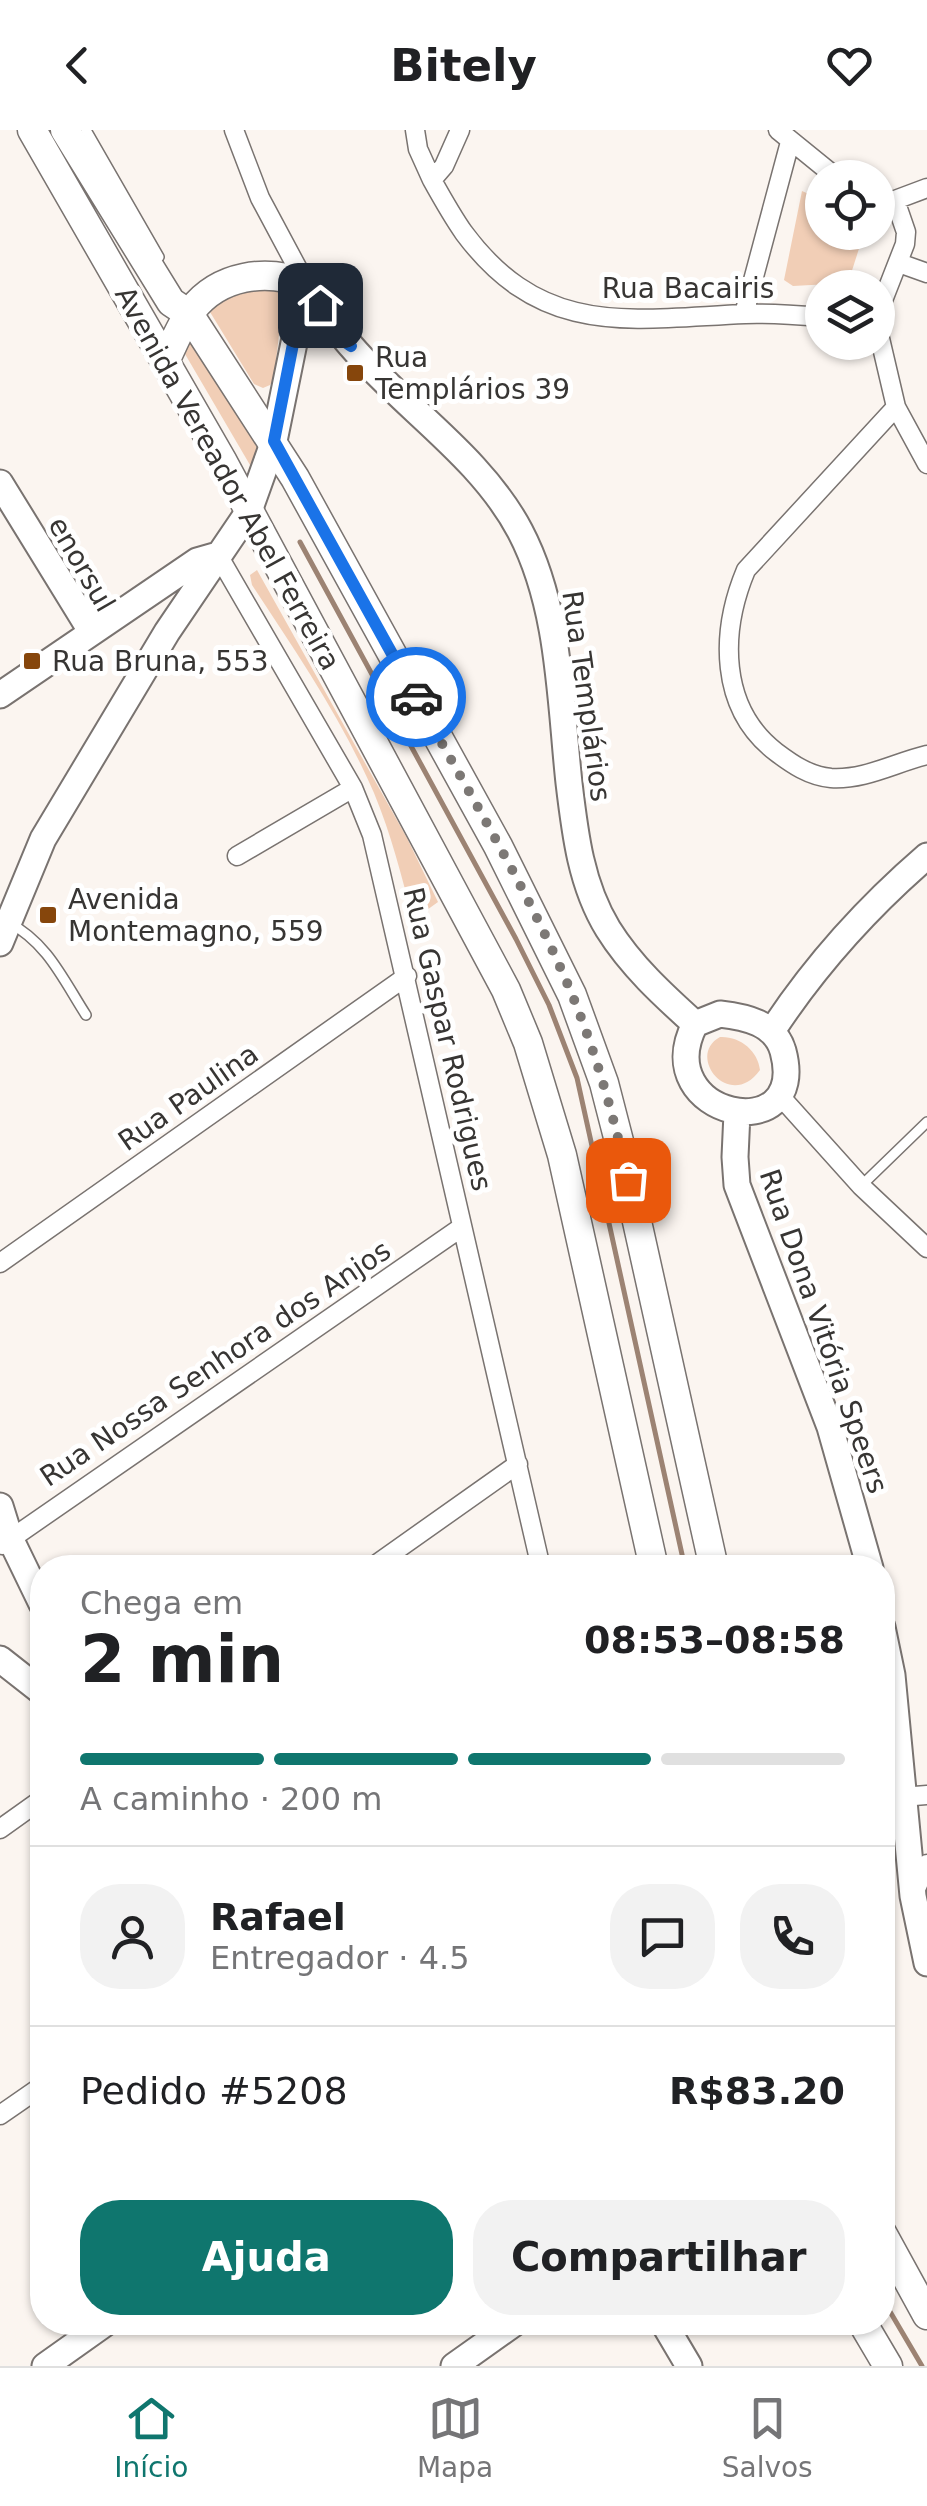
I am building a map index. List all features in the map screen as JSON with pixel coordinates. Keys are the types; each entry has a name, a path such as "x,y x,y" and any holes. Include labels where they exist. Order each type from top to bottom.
{"main road":[{"name":"Avenida Vereador Abel Ferreira","path":"32,130 224,462 465,910 528,1043 562,1155 651,1555"},
{"name":"Avenida Vereador Abel Ferreira","path":"65,130 172,302 192,305 274,441 498,846 572,995 604,1084 620,1145 711,1555"},
{"path":"166,359 192,305 218,288 242,278 281,276 306,284"},
{"path":"224,462 247,480 260,478"},
{"path":"895,2257 927,2315"},
{"path":"870,2335 888,2366"}],"street":[{"path":"3,933 44,839 168,632 249,511 274,441 306,284 260,198 234,130"},
{"name":"Rua Bacairis","path":"415,130 418,149 452,215 486,258 544,301 606,320 805,316"},
{"path":"432,180 444,166 460,130"},
{"path":"744,314 784,136 814,160"},
{"path":"895,195 927,188"},
{"path":"895,213 906,232 895,275"},
{"path":"900,264 927,273"},
{"name":"Rua Templários","path":"306,284 351,346 478,473 519,528 535,564 554,638 582,871 608,928 632,964 695,1024"},
{"path":"293,344 314,331 326,330 351,346"},
{"path":"885,360 896,407 927,464"},
{"path":"896,407 746,570 731,615 728,666 741,713 766,744 793,765 815,775 858,778 927,756"},
{"name":"enorsul","path":"0,483 91,632 0,695"},
{"path":"91,632 197,562 218,555"},
{"name":"Rua Gaspar Rodrigues","path":"218,555 353,788 372,835 538,1555"},
{"path":"172,578 185,584 191,596"},
{"path":"130,606 148,604 156,608 168,632"},
{"path":"237,856 353,788"},
{"path":"772,1031 801,987 927,856"},
{"name":"Rua Paulina","path":"0,1263 407,976"},
{"path":"720,1014 739,1016 772,1031 781,1044 786,1080 781,1097 764,1109 737,1112 718,1106 692,1083 684,1055 695,1024 720,1014"},
{"path":"781,1097 861,1186 927,1248"},
{"name":"Rua Dona Vitória Speers","path":"737,1112 737,1184 830,1428 866,1555"},
{"name":"Rua Nossa Senhora dos Anjos","path":"5,1542 462,1228"},
{"path":"388,1555 518,1464"},
{"path":"0,1506 5,1542 30,1584"},
{"path":"0,1660 30,1683"},
{"path":"895,1691 915,1796 913,1896 927,1963"},
{"path":"0,1829 30,1808"},
{"path":"913,1896 927,1864"},
{"path":"0,2115 30,2094"},
{"path":"45,2366 89,2335"},
{"path":"454,2366 484,2358 504,2335"},
{"path":"671,2335 689,2366"}],"lane":[{"path":"86,130 161,260"},
{"path":"3,933 29,933 41,945 86,1015"},
{"path":"861,1186 927,1122"}],"shaded area":[{"path":"802,191 805,250 859,250 852,270 805,270 805,285 793,286 784,280"},
{"path":"247,285 284,291 274,378 263,388 254,384 210,312 215,303"},
{"path":"193,336 262,437 258,464 250,465 185,354"},
{"path":"257,570 407,838 438,902 413,920 374,793 333,712 252,585 250,575"},
{"path":"720,1037 741,1042 756,1057 760,1070 748,1081 725,1083 709,1067 710,1046"}],"waterway":[{"path":"300,542 516,939 549,1005 577,1078 682,1555"},
{"path":"895,2320 922,2366"}],"way so far":[{"path":"416,697 498,846 572,995 604,1084 628,1180"}],"place":[{"name":"Rua Templários 39","path":"355,373"},
{"name":"Rua Bruna, 553","path":"32,661"},
{"name":"Avenida Montemagno, 559","path":"48,915"}],"route":[{"path":"320,305 351,346 326,330 306,334 293,344 274,441 416,697"}]}
